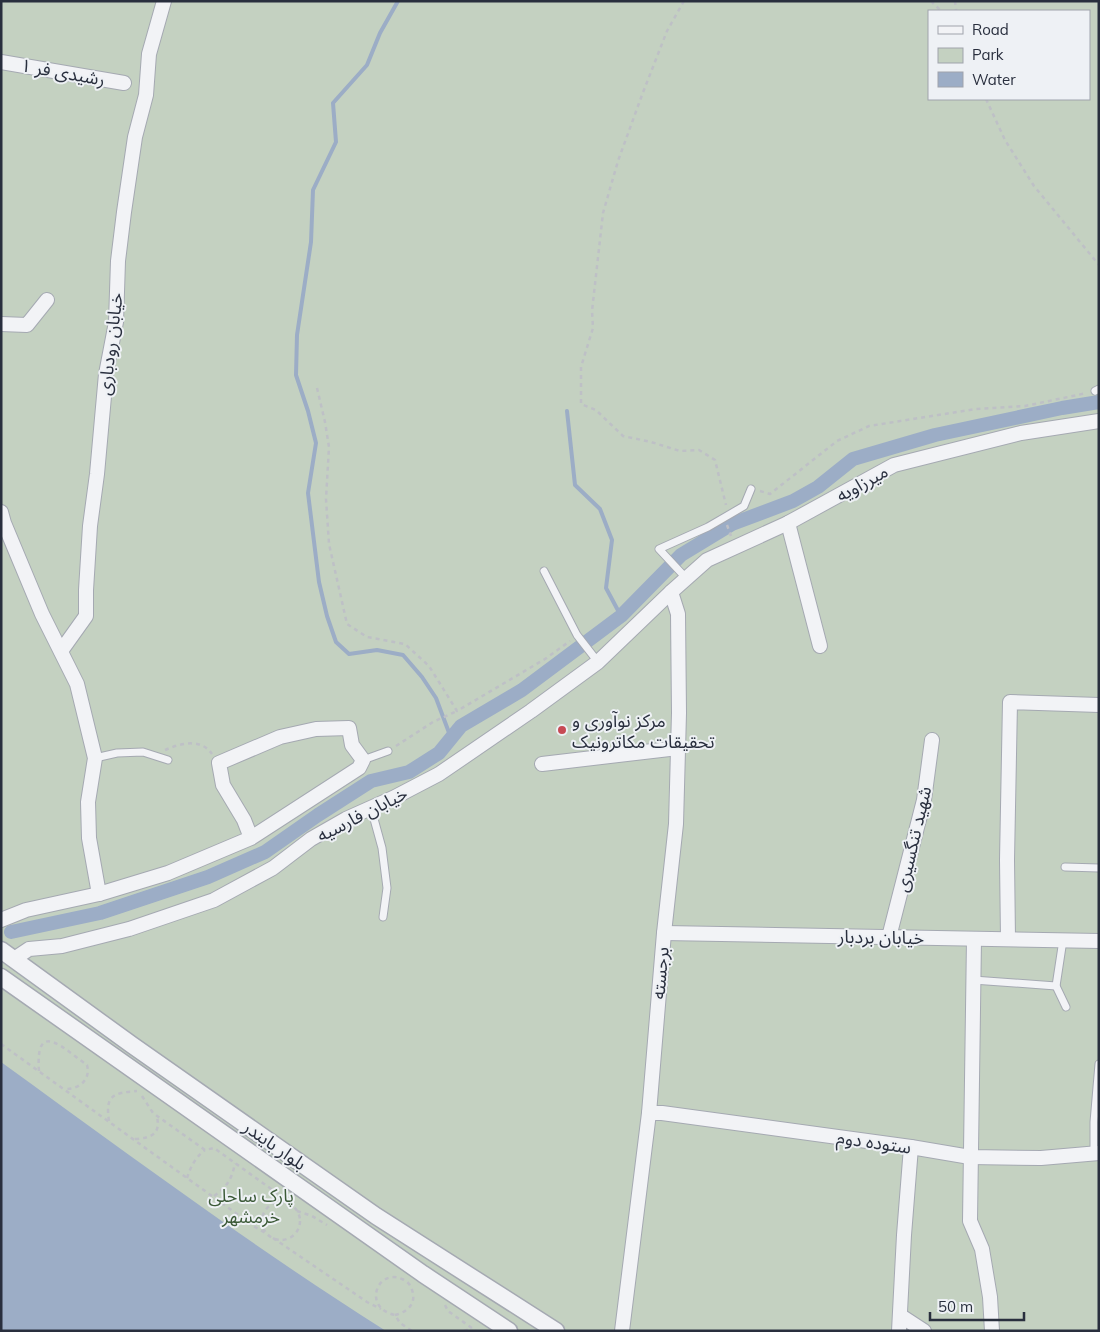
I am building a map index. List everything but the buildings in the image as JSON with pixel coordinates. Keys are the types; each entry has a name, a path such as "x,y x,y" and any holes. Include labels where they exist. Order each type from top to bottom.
{"street":[{"name":"خیابان رودباری","path":"61,651 86,616 90,526 97,474 106,374 116,322 118,261 135,138 146,95 149,54 164,1"},
{"name":"رشیدی فر ۱","path":"1,62 124,83"},
{"path":"1,324 27,325 47,300"},
{"name":"میرزاویه","path":"671,592 682,575 706,560 788,524 894,465 1021,433 1099,421"},
{"path":"1,512 42,614 77,684 95,758 88,802 89,838 99,894"},
{"path":"788,524 820,646"},
{"name":"برجسته","path":"622,1331 649,1113 664,933 676,824 678,614 671,592"},
{"name":"خیابان فارسیه","path":"8,954 29,949 62,946 129,929 214,900 273,868 311,839 440,774 531,712 671,592"},
{"path":"1008,939 1007,860 1010,702 1099,705"},
{"path":"251,838 244,820 223,785 219,763 280,737 316,729 349,728 352,745 363,760"},
{"name":"شهید تنگسیری","path":"889,937 924,800 932,740"},
{"path":"542,764 678,748"},
{"name":"خیابان فارسیه","path":"1,920 26,910 99,894 168,873 251,838 359,768 363,760"},
{"name":"خیابان بردبار","path":"664,933 1099,941"},
{"path":"974,939 970,1221 982,1249 990,1297 992,1331"},
{"name":"بلوار بایندر","path":"8,954 148,1056 376,1216 556,1331"},
{"name":"بلوار بایندر","path":"1,978 422,1274 509,1331"},
{"name":"ستوده دوم","path":"649,1113 662,1113 970,1156 1041,1158 1096,1153"},
{"path":"900,1331 904,1235 911,1147"},
{"path":"422,1274 435,1254"},
{"path":"900,1316 924,1331"}],"lane":[{"path":"682,575 659,549 728,520 744,506 751,489"},
{"path":"544,571 579,638 593,657"},
{"path":"363,760 388,751"},
{"path":"95,758 117,753 143,752 168,760"},
{"path":"371,808 382,848 387,888 383,918"},
{"path":"1064,867 1099,868"},
{"path":"1063,940 1056,986 1066,1006"},
{"path":"973,980 1056,986"},
{"path":"1096,1153 1094,1122 1099,1064"}],"path":[{"path":"684,1 667,31 642,95 618,161 603,213 592,311 593,328 581,367 581,404 596,410 623,436 680,451 699,450 715,460 731,536"},
{"path":"931,1 941,10"},
{"path":"986,100 1005,140 1034,186 1099,265"},
{"path":"317,388 326,422 329,447 326,499 329,544 347,624 367,637 405,644 429,666 457,711"},
{"path":"751,489 770,494 837,441 870,426 976,409 1025,406 1097,390"},
{"path":"388,751 433,722 457,711 579,638"},
{"path":"153,756 171,747 193,742 209,749 219,763"},
{"path":"40,1071 38,1055 41,1046 47,1041 54,1041 87,1066 88,1070 82,1084 74,1089 64,1089"},
{"path":"1,1044 214,1196 254,1227 387,1314 403,1313 409,1309 413,1302 414,1294 406,1280 398,1277 383,1281 378,1287 376,1294 376,1302 381,1309"},
{"path":"76,1058 80,1051"},
{"path":"128,1086 144,1097 153,1113 205,1150"},
{"path":"109,1121 107,1107 111,1097 119,1092 136,1091"},
{"path":"135,1140 154,1135 159,1126 157,1116"},
{"path":"188,1178 191,1166 197,1157 205,1150 214,1148 281,1196 285,1202"},
{"path":"214,1196 224,1190 230,1182 236,1163"},
{"path":"267,1234 263,1227 262,1219 264,1212 269,1206 277,1202 285,1202 292,1205 300,1219 299,1227 289,1238 281,1240 273,1238"},
{"path":"395,1315 400,1323 412,1331"},
{"path":"464,1331 472,1328"}],"green space":[{"name":"پارک ساحلی خرمشهر","path":"1,1 1099,1 1099,1331 1,1331"}],"water":[{"path":"1,1062 239,1233 386,1331 1,1331"}],"waterway":[{"path":"398,1 380,33 367,65 333,103 336,142 313,190 311,242 297,335 296,375 316,443 308,493 319,582 327,616 336,642 349,654 377,650 403,655 422,677 436,698 451,738"},
{"path":"11,932 100,913 208,877 265,852 371,781 409,772 439,753 461,726 522,690 621,616 681,555 732,524 793,501 818,487 853,459 935,435 1099,402"},
{"path":"567,411 575,485 600,509 612,540 606,588 621,616"}],"place":[{"name":"مرکز نوآوری و تحقیقات مکاترونیک","path":"562,730"}]}
